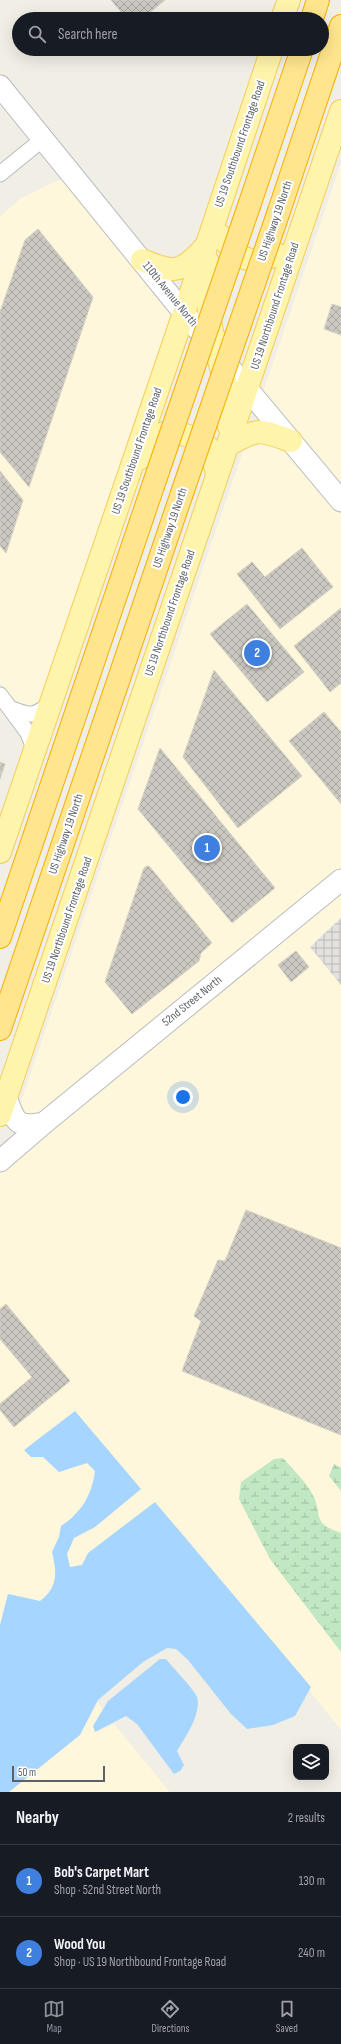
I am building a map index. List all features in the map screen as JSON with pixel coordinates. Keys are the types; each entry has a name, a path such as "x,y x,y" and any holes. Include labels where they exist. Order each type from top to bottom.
{"highway":[{"path":"314,12 318,0"},
{"name":"US Highway 19 North","path":"0,1029 341,26"},
{"path":"0,937 300,56"}],"main road":[{"path":"285,12 289,0"},
{"name":"US 19 Southbound Frontage Road","path":"0,852 52,703 270,56"},
{"name":"US 19 Northbound Frontage Road","path":"3,1106 217,474 248,389 341,111"},
{"path":"215,218 222,237 234,250 251,261 267,260 281,252 300,231"},
{"path":"142,260 163,269 180,268 192,262 207,244"},
{"path":"207,244 209,316 216,350 231,402 228,445"},
{"path":"154,400 174,381 262,316 278,297"},
{"path":"228,445 250,432 263,431 292,441"},
{"path":"128,474 147,446 159,435 169,433 191,436 210,450 217,474"}],"street":[{"name":"110th Avenue North","path":"0,86 184,313 341,501"},
{"path":"0,174 43,139"},
{"path":"0,695 28,733 35,751"},
{"path":"12,710 28,715 39,712 52,703"},
{"name":"52nd Street North","path":"0,1161 44,1123 341,880"},
{"path":"3,1106 20,1123 28,1126 44,1123"}],"shaded area":[{"path":"341,163 341,490 262,395"},
{"path":"65,177 177,315 46,699 37,706 29,708 17,704 0,683 0,216 21,198"},
{"path":"252,439 287,447 341,512 341,871 41,1117 29,1119 18,1110 246,442"},
{"path":"341,888 341,918 310,947 341,985 341,1468 334,1464 329,1476 341,1491 341,1533 325,1527 318,1516 313,1497 299,1475 239,1499 270,1559 341,1652 341,1730 309,1690 311,1687 178,1528 89,1553 82,1565 70,1567 67,1554 74,1538 95,1527 141,1489 75,1411 31,1457 43,1457 59,1472 87,1463 95,1471 94,1482 83,1507 72,1519 61,1526 59,1537 52,1552 56,1580 48,1595 40,1601 8,1594 0,1625 0,1170"},
{"path":"341,918 341,985 310,947"},
{"path":"97,1702 103,1709 93,1726 96,1732 114,1724 170,1792 9,1792 80,1735"}],"green space":[{"path":"283,1458 304,1481 314,1497 322,1523 341,1533 341,1652 270,1559 239,1499 241,1482 274,1459"},
{"path":"334,1464 341,1468 341,1491 329,1476"}],"water":[{"path":"75,1411 141,1489 95,1527 74,1538 67,1554 70,1567 82,1565 88,1553 155,1502 311,1687 295,1716 273,1725 247,1729 231,1714 188,1660 176,1649 167,1648 143,1662 98,1700 80,1735 9,1792 0,1792 0,1625 8,1594 40,1601 50,1591 55,1579 55,1566 52,1552 59,1537 61,1526 80,1509 84,1503 91,1488 95,1471 87,1463 59,1472 43,1457 31,1457 24,1450"},
{"path":"160,1659 166,1659 195,1693 198,1703 192,1725 177,1751 184,1765 180,1771 174,1774 137,1724 126,1716 95,1732 93,1726 108,1701"}],"building":[{"path":"111,0 165,0 150,12 121,12"},
{"path":"38,229 93,297 29,487 0,452 0,312 25,240"},
{"path":"332,304 341,307 341,335 324,329"},
{"path":"0,471 23,500 6,553 0,546"},
{"path":"302,548 333,587 280,629 237,574 252,562 265,577"},
{"path":"247,604 304,672 267,702 210,634"},
{"path":"341,608 341,683 330,692 294,646"},
{"path":"214,670 302,776 238,828 183,757"},
{"path":"324,712 341,732 341,804 289,741"},
{"path":"160,748 275,888 232,923 138,809"},
{"path":"0,762 5,764 0,779"},
{"path":"147,866 150,867 212,943 201,953 199,961 132,1014 105,982 144,868"},
{"path":"296,951 309,967 291,982 278,965"},
{"path":"246,1210 341,1248 341,1435 182,1371 201,1321 194,1316 218,1260 225,1261"},
{"path":"6,1304 70,1381 14,1427 0,1410 0,1404 32,1377 0,1339 0,1309"}],"place":[{"name":"Wood You","path":"257,653"},
{"name":"Bob's Carpet Mart","path":"207,848"}]}
